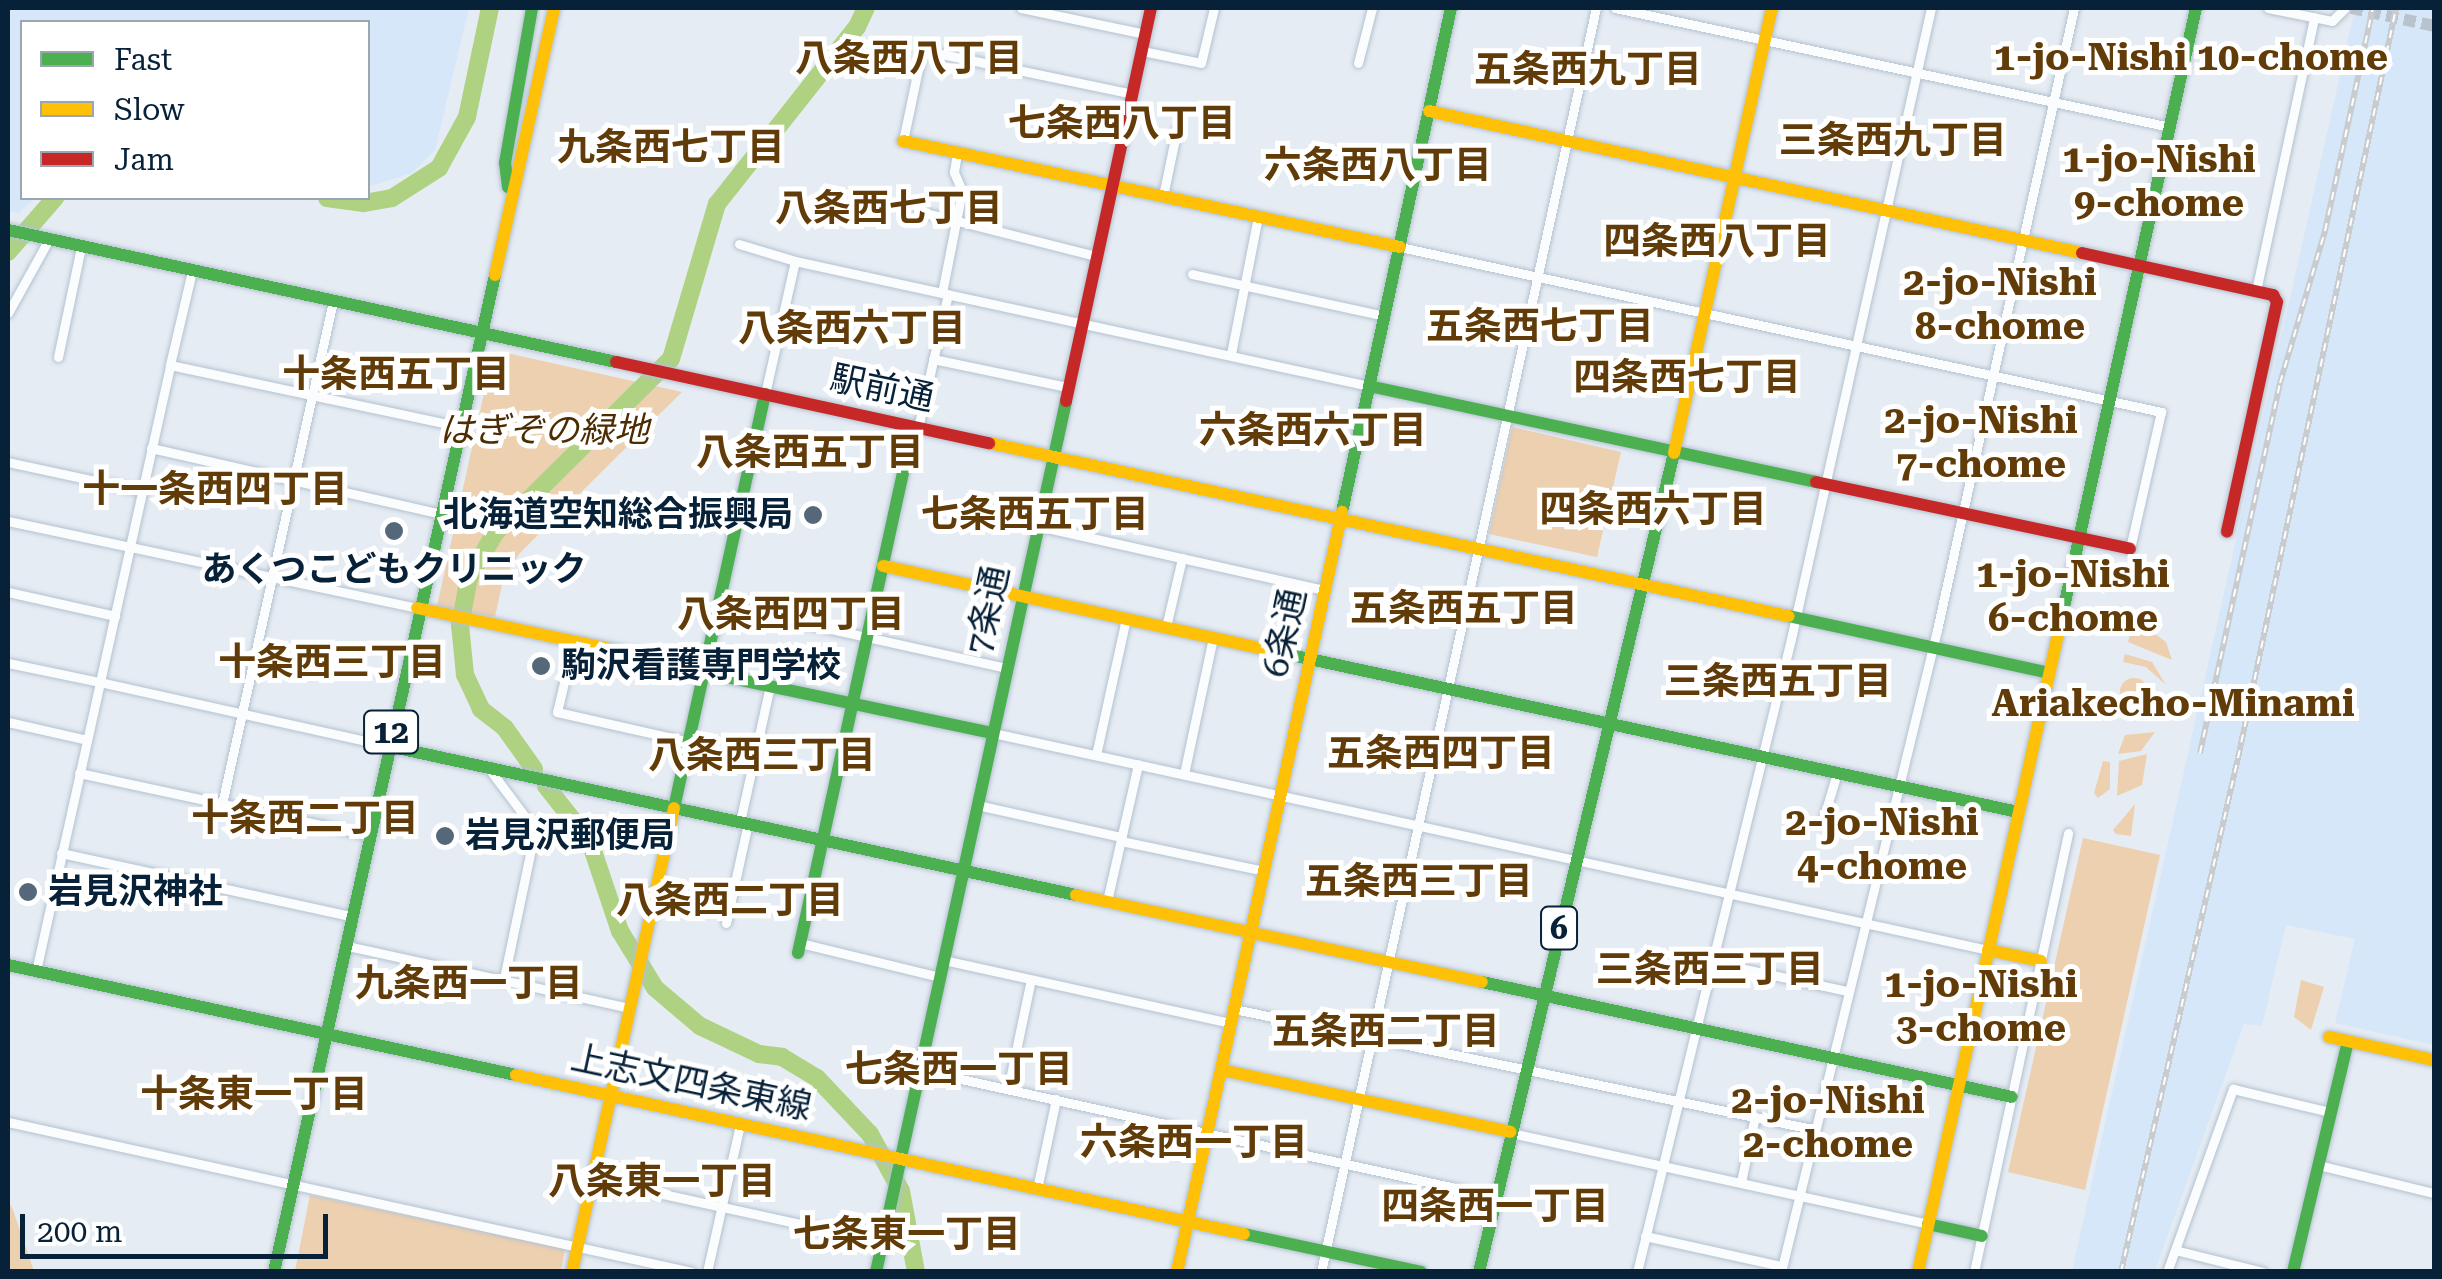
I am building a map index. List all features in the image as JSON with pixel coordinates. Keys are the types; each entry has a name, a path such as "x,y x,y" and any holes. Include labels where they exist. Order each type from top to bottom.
{"main road":[{"name":"12","path":"508,193 506,163 532,8"},
{"name":"12","path":"274,1272 508,193 520,167 554,8"},
{"name":"7条通","path":"883,1238 904,1164 904,1143 1151,8"},
{"name":"6条通","path":"1177,1272 1452,8"},
{"name":"6","path":"1479,1272 1541,996 1645,586 1772,8"},
{"path":"1918,1272 2196,8"},
{"path":"1429,110 2138,263 2256,291 2277,302 2227,532"},
{"path":"903,141 1400,246"},
{"name":"駅前通","path":"8,230 2049,673"},
{"path":"1369,386 2130,549"},
{"path":"572,1272 765,394"},
{"path":"799,948 915,427"},
{"path":"882,566 2018,812"},
{"path":"417,608 992,733"},
{"path":"388,746 2012,1097"},
{"path":"1988,950 2041,962"},
{"name":"上志文四条東線","path":"8,965 844,1146 904,1164 1037,1188 1421,1272"},
{"path":"2330,1037 2434,1060"},
{"path":"2293,1272 2348,1042"},
{"path":"1222,1070 1510,1132"},
{"path":"1928,1224 1982,1236"},
{"path":"876,1272 883,1238"}],"street":[{"path":"1021,8 1145,34"},
{"path":"1142,50 1201,63 1214,8"},
{"path":"1358,64 1372,8"},
{"path":"1321,1272 1596,8"},
{"path":"1615,8 2170,128"},
{"path":"1678,20 1680,8"},
{"path":"1637,1272 1708,961 1794,618 1931,8"},
{"path":"1645,1236 1781,1269 1829,1058 1933,647 2074,8"},
{"path":"2268,8 2339,19 2345,8"},
{"path":"2256,291 2314,17"},
{"path":"903,141 922,50 1132,94"},
{"path":"1162,196 1177,129"},
{"path":"915,427 933,358 962,191 954,172 958,153"},
{"path":"918,211 956,224 1096,256"},
{"path":"1230,354 1258,217"},
{"path":"8,314 46,239"},
{"path":"739,244 795,262 1369,386"},
{"path":"1400,246 2161,412 2130,549"},
{"path":"58,357 81,247"},
{"path":"765,394 795,262"},
{"path":"36,971 192,270"},
{"path":"1192,274 1384,316"},
{"path":"222,804 333,301"},
{"path":"933,358 1067,387"},
{"path":"170,365 457,426"},
{"path":"151,448 438,513"},
{"path":"8,462 142,492"},
{"path":"8,521 417,608"},
{"path":"1038,526 1326,590"},
{"path":"1166,627 1182,558"},
{"path":"8,592 115,616"},
{"path":"718,604 1006,668"},
{"path":"1096,754 1126,619"},
{"path":"1184,774 1213,638"},
{"path":"574,642 557,712 690,742"},
{"path":"8,664 388,746"},
{"path":"726,923 770,686"},
{"path":"8,722 87,740"},
{"path":"992,733 1988,950"},
{"path":"1107,901 1138,764"},
{"path":"497,771 535,830 504,979"},
{"path":"79,773 368,835"},
{"path":"1822,823 1837,773"},
{"path":"977,804 1264,871"},
{"path":"1974,1272 2068,833"},
{"path":"61,852 351,916"},
{"path":"345,946 630,1008"},
{"path":"799,948 940,977"},
{"path":"944,960 1233,1016 1373,1036 1812,1129"},
{"path":"1708,961 1846,991"},
{"path":"1008,1089 1031,979"},
{"path":"920,1070 1496,1197"},
{"path":"2167,1272 2233,1090 2330,1112"},
{"path":"1037,1188 1056,1099"},
{"path":"1741,1182 1755,1116"},
{"path":"8,1122 692,1272"},
{"path":"707,1272 740,1124"},
{"path":"1510,1132 1928,1224"},
{"path":"2318,1165 2434,1193"},
{"path":"594,1179 883,1238"},
{"path":"2175,1250 2263,1272"}],"shaded area":[{"path":"8,8 469,8 435,150 412,173 370,186 370,20 20,20 20,200 33,200 19,213 8,211"},
{"path":"2355,8 2434,8 2434,1045 2335,1023 2355,939 2286,925 2262,1026 2244,1024 2155,1271 2072,1271"}],"green space":[{"name":"はぎぞの緑地","path":"507,353 682,392 519,554 503,580 495,617 437,606 490,366"},
{"path":"1512,427 1621,452 1597,557 1489,534"},
{"path":"2134,618 2166,642 2172,660 2128,642"},
{"path":"2125,654 2152,662 2166,685 2146,667 2123,662"},
{"path":"2134,678 2144,682 2148,692 2144,702 2134,706 2124,702 2120,692 2124,682"},
{"path":"2155,732 2141,751 2118,754 2125,735"},
{"path":"2147,754 2142,785 2117,796 2119,761"},
{"path":"2103,761 2110,762 2110,789 2098,798 2094,793"},
{"path":"2135,804 2131,836 2116,834 2113,830"},
{"path":"2083,838 2160,855 2085,1190 2008,1172"},
{"path":"2301,980 2324,987 2311,1030 2294,1017"},
{"path":"310,1195 565,1249 561,1271 295,1271"},
{"path":"8,1200 13,1210 34,1271 8,1271"}],"waterway":[{"path":"342,200 364,203 392,198 439,168 467,117 490,8"},
{"path":"534,769 505,728 481,709 465,675 460,625 469,578 495,533 671,359 717,204 857,27 866,8"},
{"path":"8,252 53,200"},
{"path":"546,786 590,842 620,931 655,988 700,1026 759,1054 782,1057 817,1078 870,1134 901,1191 916,1272"}],"tunnel":[{"path":"2351,8 2434,26"}],"railway":[{"path":"2200,753 2280,383 2325,231 2373,8"},
{"path":"2121,1272 2238,758 2396,8"}],"traffic: fast":[{"path":"508,187 505,163 532,8"},
{"path":"1342,512 1451,8"},
{"path":"2062,616 2196,8"},
{"path":"8,230 616,362"},
{"path":"274,1272 495,275"},
{"path":"1369,386 1816,482"},
{"path":"674,808 765,394"},
{"path":"876,1272 1066,401"},
{"path":"798,953 913,427"},
{"path":"1479,1272 1674,453"},
{"path":"1788,616 2049,673"},
{"path":"1282,653 2018,812"},
{"path":"703,672 993,733"},
{"path":"388,746 1076,895"},
{"path":"8,965 516,1075"},
{"path":"1482,982 2012,1097"},
{"path":"2293,1272 2348,1042"},
{"path":"1928,1224 1982,1236"},
{"path":"1244,1234 1421,1272"}],"traffic: slow":[{"path":"495,275 554,8"},
{"path":"1674,453 1772,8"},
{"path":"1429,111 2082,253"},
{"path":"903,141 1400,247"},
{"path":"989,443 1788,616"},
{"path":"1177,1272 1342,512"},
{"path":"883,566 1282,653"},
{"path":"417,608 704,669"},
{"path":"1918,1272 2062,616"},
{"path":"572,1272 674,808"},
{"path":"1076,895 1482,982"},
{"path":"1988,950 2041,961"},
{"path":"2329,1037 2434,1060"},
{"path":"1222,1070 1510,1132"},
{"path":"516,1075 1244,1234"}],"traffic: jam":[{"path":"1066,401 1151,8"},
{"path":"2082,253 2273,295 2277,302 2227,532"},
{"path":"616,362 989,443"},
{"path":"1816,482 2130,549"}],"place":[{"name":"北海道空知総合振興局","path":"813,515"},
{"name":"あくつこどもクリニック","path":"394,531"},
{"name":"駒沢看護専門学校","path":"541,666"},
{"name":"岩見沢郵便局","path":"445,836"},
{"name":"岩見沢神社","path":"28,892"}],"district":[{"name":"1-jo-Nishi 10-chome","path":"2191,58"},
{"name":"八条西八丁目","path":"909,59"},
{"name":"五条西九丁目","path":"1588,70"},
{"name":"七条西八丁目","path":"1122,124"},
{"name":"三条西九丁目","path":"1893,141"},
{"name":"九条西七丁目","path":"671,148"},
{"name":"六条西八丁目","path":"1378,166"},
{"name":"1-jo-Nishi 9-chome","path":"2159,182"},
{"name":"八条西七丁目","path":"889,209"},
{"name":"四条西八丁目","path":"1717,242"},
{"name":"2-jo-Nishi 8-chome","path":"2000,305"},
{"name":"五条西七丁目","path":"1540,327"},
{"name":"八条西六丁目","path":"852,329"},
{"name":"十条西五丁目","path":"396,375"},
{"name":"四条西七丁目","path":"1687,378"},
{"name":"六条西六丁目","path":"1313,431"},
{"name":"2-jo-Nishi 7-chome","path":"1981,443"},
{"name":"八条西五丁目","path":"810,453"},
{"name":"十一条西四丁目","path":"215,490"},
{"name":"四条西六丁目","path":"1653,510"},
{"name":"七条西五丁目","path":"1035,515"},
{"name":"1-jo-Nishi 6-chome","path":"2073,597"},
{"name":"五条西五丁目","path":"1464,609"},
{"name":"八条西四丁目","path":"791,615"},
{"name":"十条西三丁目","path":"332,663"},
{"name":"三条西五丁目","path":"1778,682"},
{"name":"Ariakecho-Minami","path":"2173,704"},
{"name":"五条西四丁目","path":"1441,754"},
{"name":"八条西三丁目","path":"762,756"},
{"name":"十条西二丁目","path":"305,819"},
{"name":"2-jo-Nishi 4-chome","path":"1882,844"},
{"name":"五条西三丁目","path":"1419,882"},
{"name":"八条西二丁目","path":"730,901"},
{"name":"三条西三丁目","path":"1710,970"},
{"name":"九条西一丁目","path":"469,984"},
{"name":"1-jo-Nishi 3-chome","path":"1981,1007"},
{"name":"五条西二丁目","path":"1386,1032"},
{"name":"七条西一丁目","path":"959,1070"},
{"name":"十条東一丁目","path":"254,1095"},
{"name":"2-jo-Nishi 2-chome","path":"1828,1123"},
{"name":"六条西一丁目","path":"1194,1143"},
{"name":"八条東一丁目","path":"662,1182"},
{"name":"四条西一丁目","path":"1495,1207"},
{"name":"七条東一丁目","path":"907,1235"}]}
